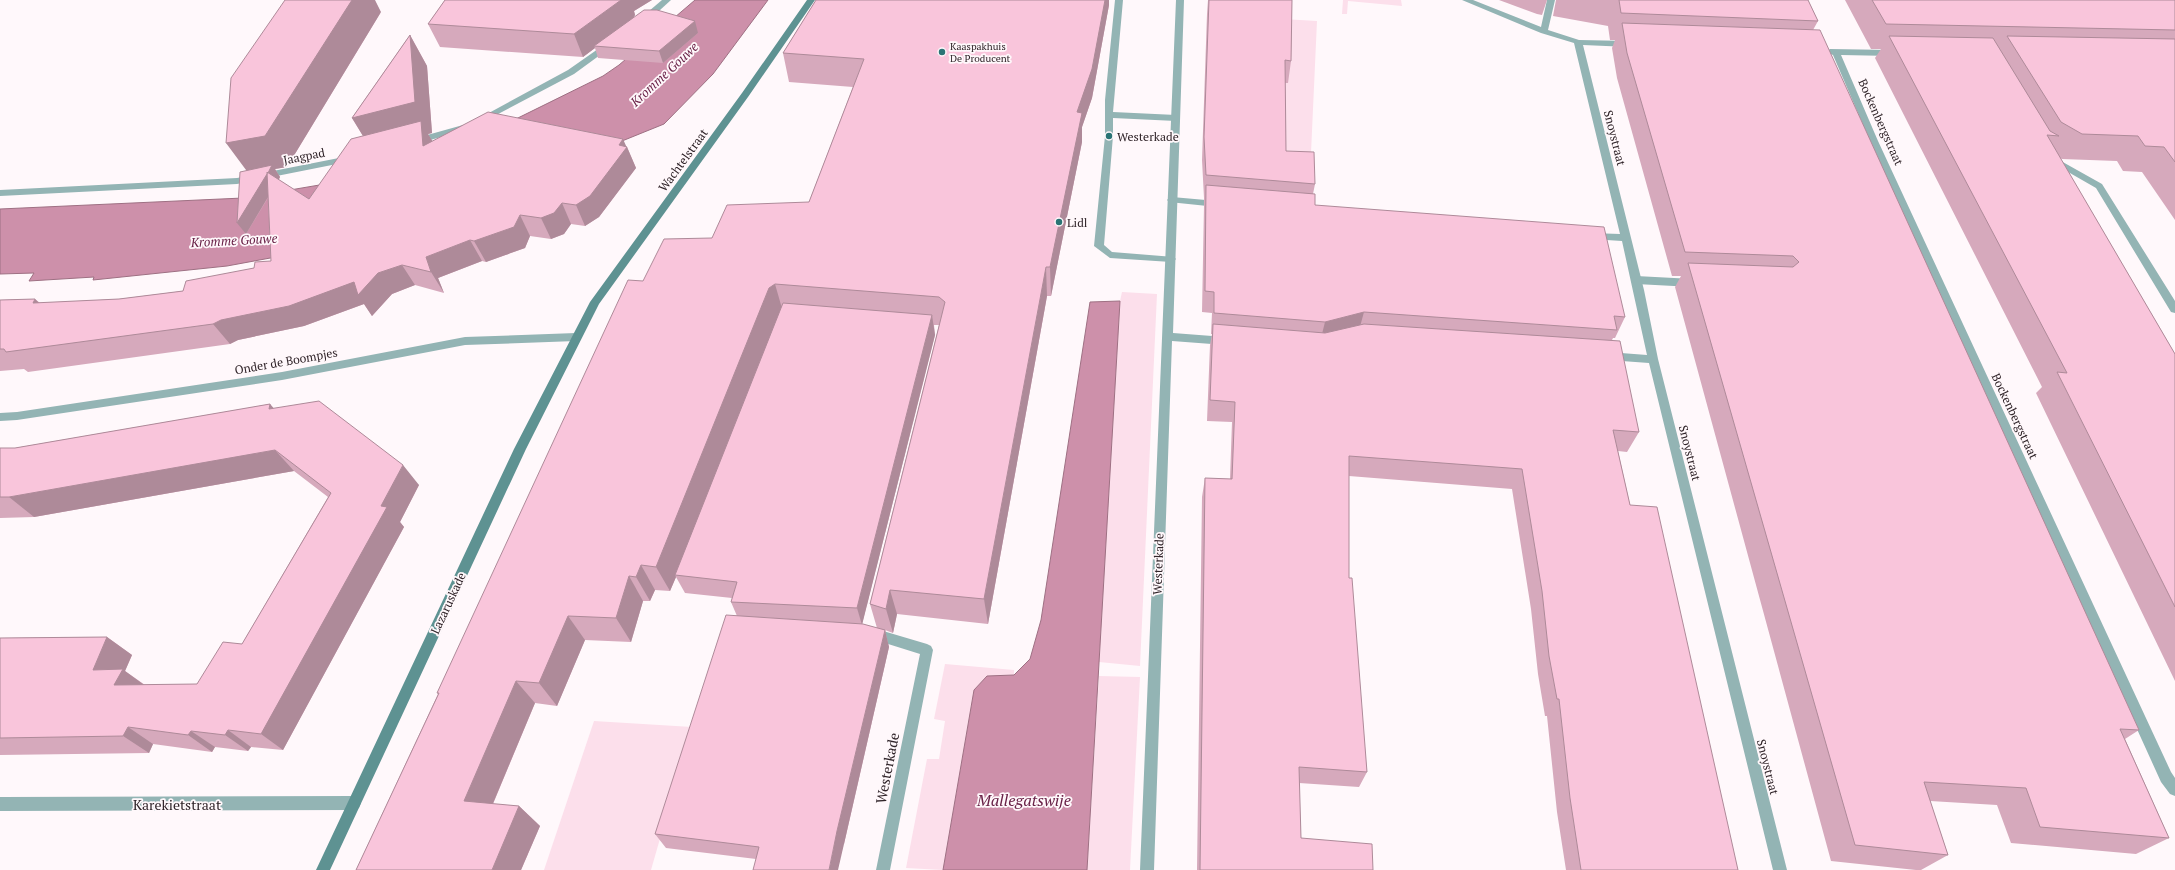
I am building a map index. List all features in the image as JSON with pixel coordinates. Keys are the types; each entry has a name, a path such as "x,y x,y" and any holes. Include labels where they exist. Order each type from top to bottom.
{"main road":[{"name":"Wachtelstraat","path":"576,337 595,302 745,95 811,0"},
{"name":"Lazaruskade","path":"323,870 520,449 576,337"}],"street":[{"path":"635,26 667,0"},
{"path":"1119,0 1108,115 1109,136 1099,246 1110,255 1171,259"},
{"name":"Westerkade","path":"1147,870 1161,467 1168,337 1180,0"},
{"path":"1466,0 1544,31 1578,42 1641,45"},
{"path":"1544,31 1551,0"},
{"path":"409,143 460,130 571,72 616,40"},
{"name":"Snoystraat","path":"1578,42 1654,359 1780,870"},
{"path":"1821,52 1900,53"},
{"name":"Bockenbergstraat","path":"1836,52 1877,148 2166,777 2175,789"},
{"path":"1108,115 1176,118"},
{"path":"2044,154 2099,186 2175,309"},
{"name":"Jaagpad","path":"0,193 237,181 358,157"},
{"path":"1172,200 1227,204"},
{"path":"1579,235 1626,238"},
{"path":"1636,280 1706,283"},
{"name":"Onder de Boompjes","path":"0,417 25,415 282,376 465,341 576,337"},
{"path":"1168,337 1239,342"},
{"path":"1599,355 1654,359"},
{"name":"Westerkade","path":"866,630 927,650 883,870"},
{"name":"Karekietstraat","path":"0,804 354,803"}],"shaded area":[{"path":"1343,0 1401,0 1402,6 1348,1 1347,14 1342,14"},
{"path":"1267,18 1317,21 1310,175 1269,173 1246,80 1288,83"},
{"path":"1122,292 1157,294 1140,666 1099,662 1120,301"},
{"path":"945,664 1014,670 1014,675 987,676 974,690 943,870 906,868 927,759 939,759 945,721 934,719"},
{"path":"1099,676 1140,677 1130,870 1087,870"},
{"path":"594,721 692,727 651,870 544,870"}],"water":[{"name":"Kromme Gouwe","path":"695,0 768,0 713,74 664,124 543,173 292,254 227,266 93,280 94,277 29,281 34,273 0,274 0,209 243,198 337,182 453,150 603,76 619,65"},
{"name":"Mallegatswije","path":"1120,301 1087,870 943,870 974,690 987,676 1014,675 1030,659 1041,620 1090,302"}],"building":[{"path":"285,0 352,0 265,136 226,143 231,78"},
{"path":"445,0 621,0 574,34 428,24"},
{"path":"816,0 1105,0 1092,69 1077,112 1082,113 1050,267 1046,267 984,599 890,590 886,609 870,604 945,302 939,297 775,284 769,288 656,567 641,565 636,577 629,576 616,618 568,616 539,683 516,681 464,801 519,806 492,870 356,870 439,693 437,693 628,280 643,281 664,239 712,238 727,205 809,202 864,59 783,53"},
{"path":"1209,0 1292,0 1291,61 1285,60 1286,151 1314,152 1315,184 1206,175 1204,137"},
{"path":"1619,0 1808,0 1818,21 1621,13"},
{"path":"1872,0 2175,0 2175,30 1886,24"},
{"path":"644,10 657,10 695,21 659,51 594,46"},
{"path":"1622,23 1820,30 2139,730 2120,729 2169,838 2040,827 2026,788 1924,782 1948,855 1855,845 1688,263 1793,267 1799,262 1793,256 1685,252 1627,53"},
{"path":"410,35 415,102 352,118"},
{"path":"1889,36 1993,38 2050,131 2059,136 2047,135 2175,354 2175,607 2057,372 2067,373"},
{"path":"2007,36 2175,39 2175,162 2164,147 2145,146 2138,136 2082,134 2061,122"},
{"path":"488,112 623,139 619,145 627,147 590,196 576,205 562,203 554,213 541,218 520,215 514,227 474,241 470,240 426,257 431,272 402,265 378,273 358,295 354,282 289,306 221,320 213,324 6,352 4,349 0,349 0,300 35,299 33,303 119,299 183,291 186,281 254,268 255,262 271,261 267,172 309,199 351,139 421,121 423,146"},
{"path":"272,165 268,173 267,172 237,223 240,172"},
{"path":"1206,185 1315,194 1315,205 1604,227 1625,317 1614,316 1617,330 1364,312 1325,322 1214,313 1214,292 1205,291"},
{"path":"783,303 932,315 857,608 731,602 737,582 675,575"},
{"path":"1213,324 1325,333 1364,324 1620,341 1639,432 1613,430 1630,505 1657,507 1738,870 1581,870 1570,798 1559,699 1557,699 1549,656 1542,591 1522,469 1349,456 1349,578 1352,578 1367,772 1299,767 1301,838 1372,844 1373,870 1200,870 1205,478 1232,479 1235,402 1210,400"},
{"path":"319,401 403,465 381,506 387,507 261,734 228,730 225,735 191,731 188,735 128,727 123,736 0,738 0,638 107,637 93,670 123,669 114,685 197,684 223,642 242,644 331,493 275,450 9,497 0,497 0,448 15,448 270,404 269,409"},
{"path":"726,615 863,624 885,630 829,870 753,870 759,847 655,834"}],"place":[{"name":"Kaaspakhuis De Producent","path":"942,52"},
{"name":"Westerkade","path":"1109,136"},
{"name":"Lidl","path":"1059,222"}]}
